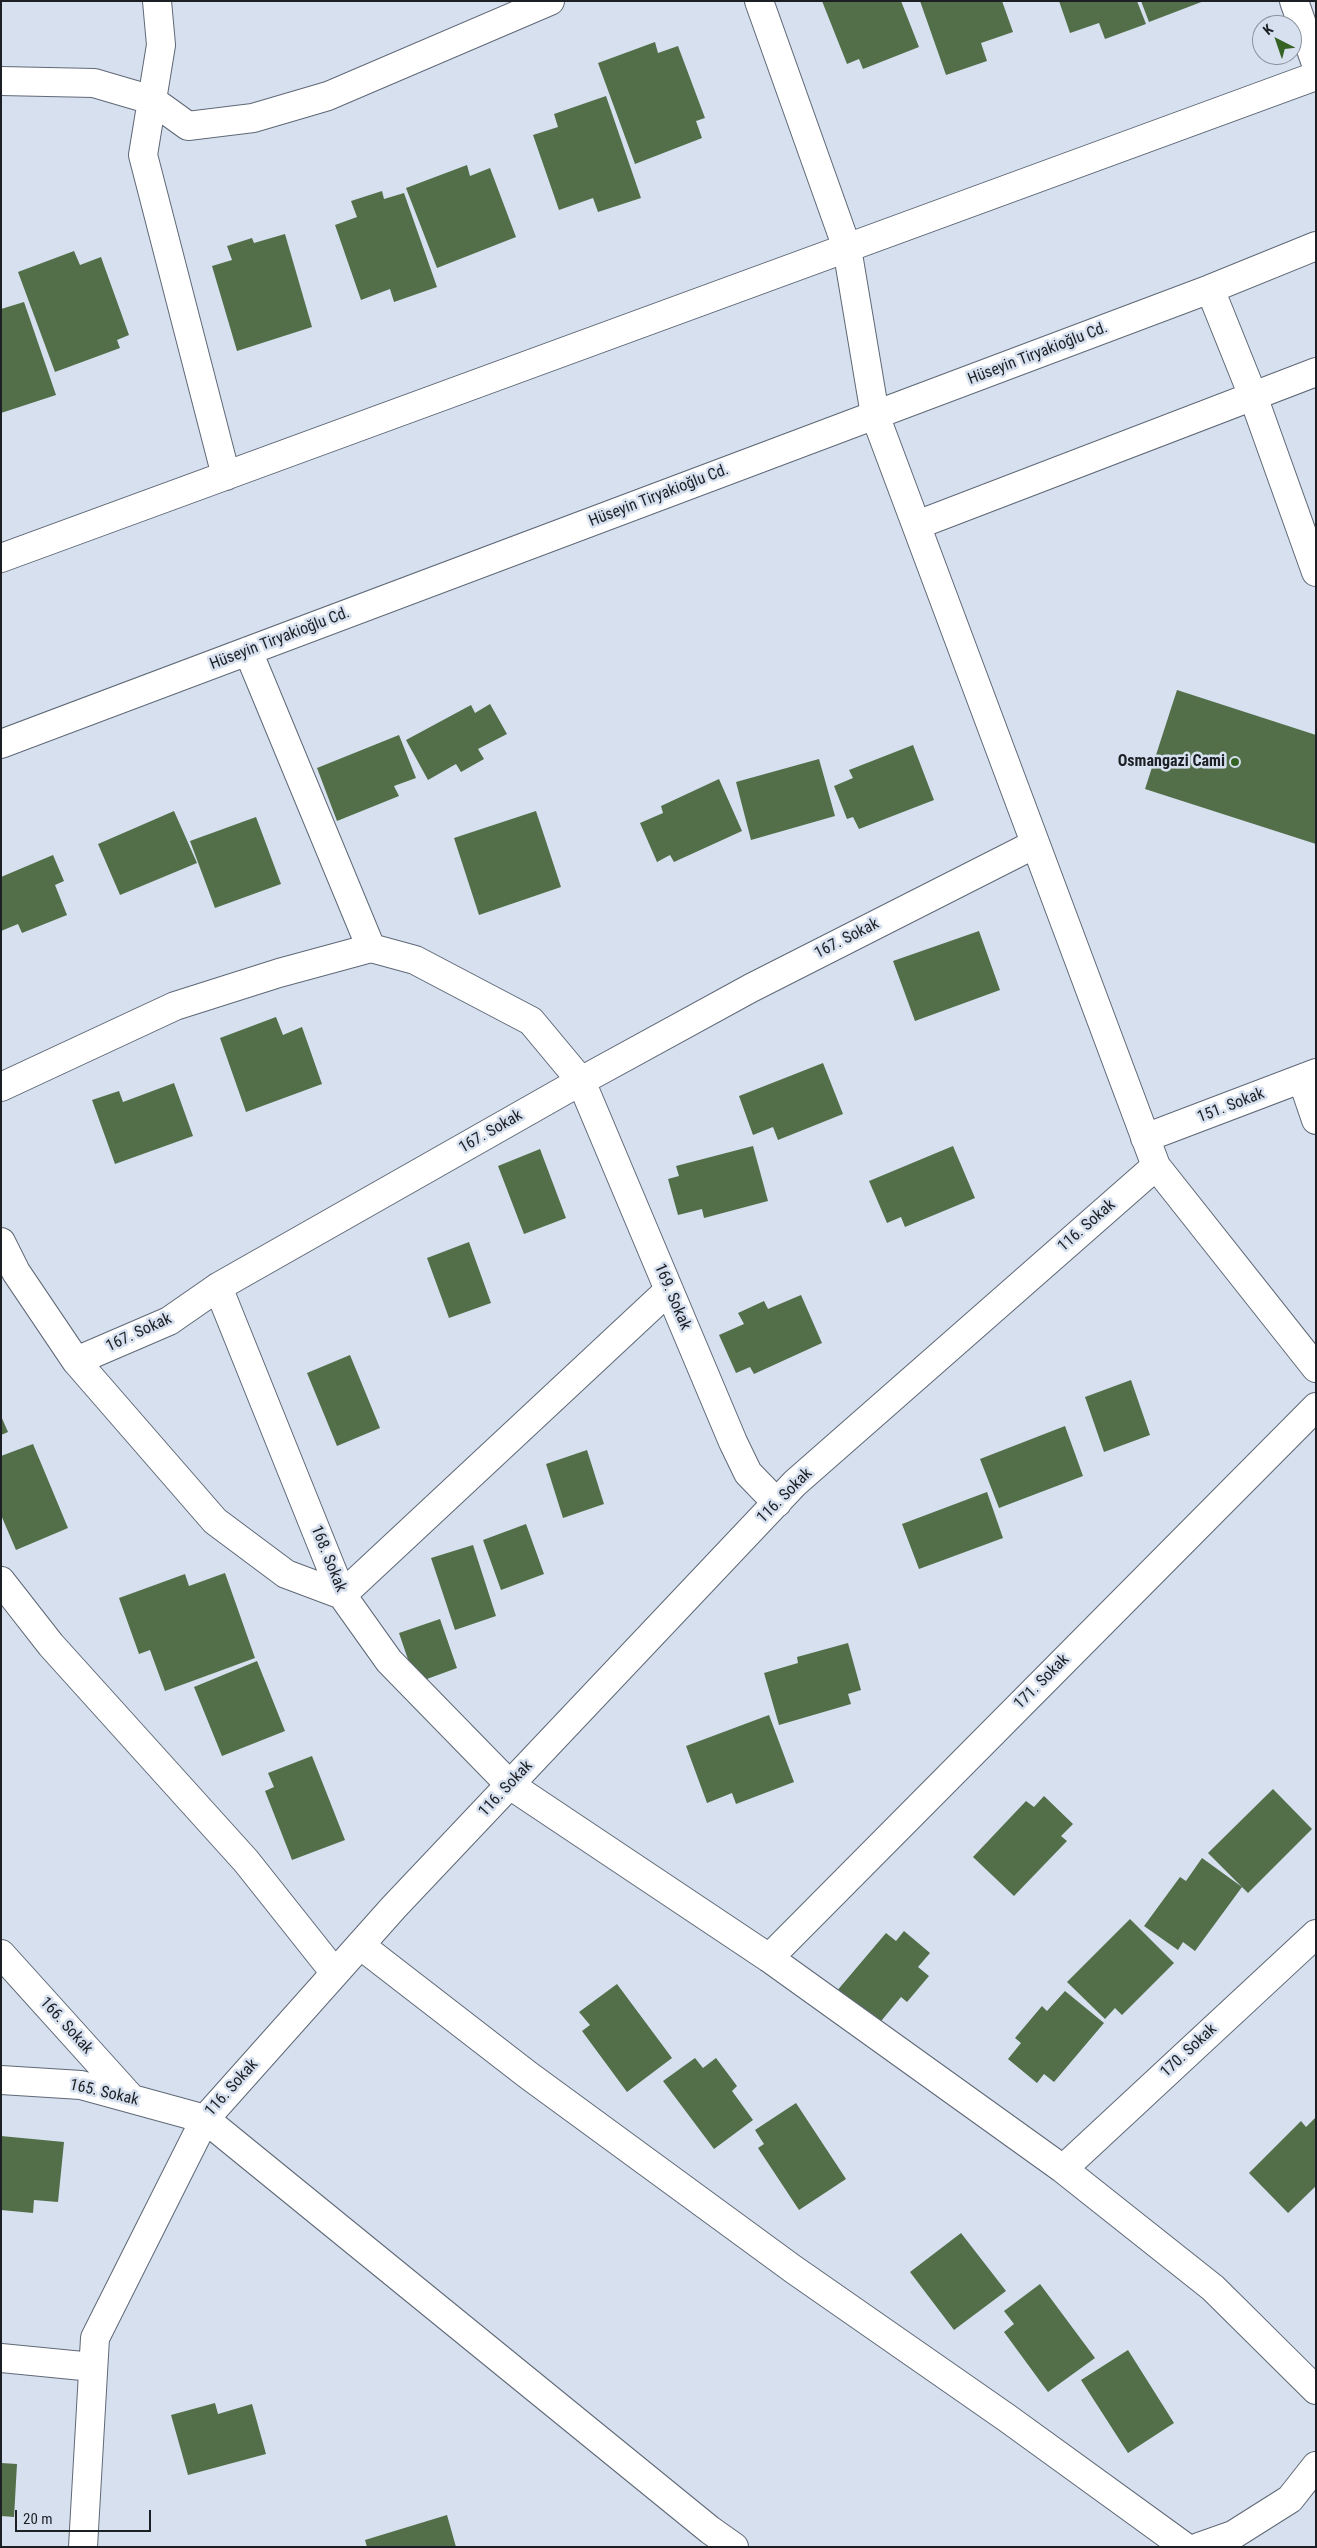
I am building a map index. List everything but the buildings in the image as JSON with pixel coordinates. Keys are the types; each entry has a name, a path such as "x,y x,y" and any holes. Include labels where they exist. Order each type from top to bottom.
{"street":[{"path":"157,1 162,45 143,155 226,476"},
{"path":"1,81 94,83 152,100 188,126 253,118 328,96 550,1"},
{"path":"759,1 847,248 875,415 1156,1166 1316,1368"},
{"path":"1294,1 1316,64"},
{"path":"1,558 1316,76"},
{"name":"Hüseyin Tiryakioğlu Cd.","path":"1,744 1210,290 1316,246"},
{"path":"1210,290 1253,396 1316,572"},
{"path":"916,525 1316,372"},
{"path":"1,1088 175,1006 279,973 371,948 248,650"},
{"name":"167. Sokak","path":"76,1362 169,1321 218,1287 581,1081 751,988 1035,844"},
{"name":"169. Sokak","path":"371,948 415,960 531,1021 581,1081 748,1473 777,1503"},
{"path":"1309,1076 1316,1120"},
{"name":"151. Sokak","path":"1145,1138 1309,1076"},
{"name":"116. Sokak","path":"83,2547 94,2338 204,2119 360,1945 777,1503 810,1470 1156,1166"},
{"path":"1,1242 16,1272 76,1362 215,1521 286,1574 342,1595 669,1290"},
{"name":"168. Sokak","path":"218,1287 342,1595 388,1661 510,1785 769,1958 1063,2169 1212,2288 1316,2390"},
{"name":"171. Sokak","path":"769,1958 1316,1407"},
{"path":"1,1581 51,1644 246,1861 335,1973"},
{"name":"170. Sokak","path":"1063,2169 1316,1934"},
{"path":"360,1945 528,2075 777,2258 1007,2418 1185,2547"},
{"name":"166. Sokak","path":"1,1954 131,2098"},
{"name":"165. Sokak","path":"1,2080 80,2085 204,2119"},
{"path":"204,2119 710,2530 734,2547"},
{"path":"1,2358 93,2367"},
{"path":"1199,2547 1233,2535 1290,2499 1316,2466"}],"place":[{"name":"Osmangazi Cami","path":"1235,762"}]}
